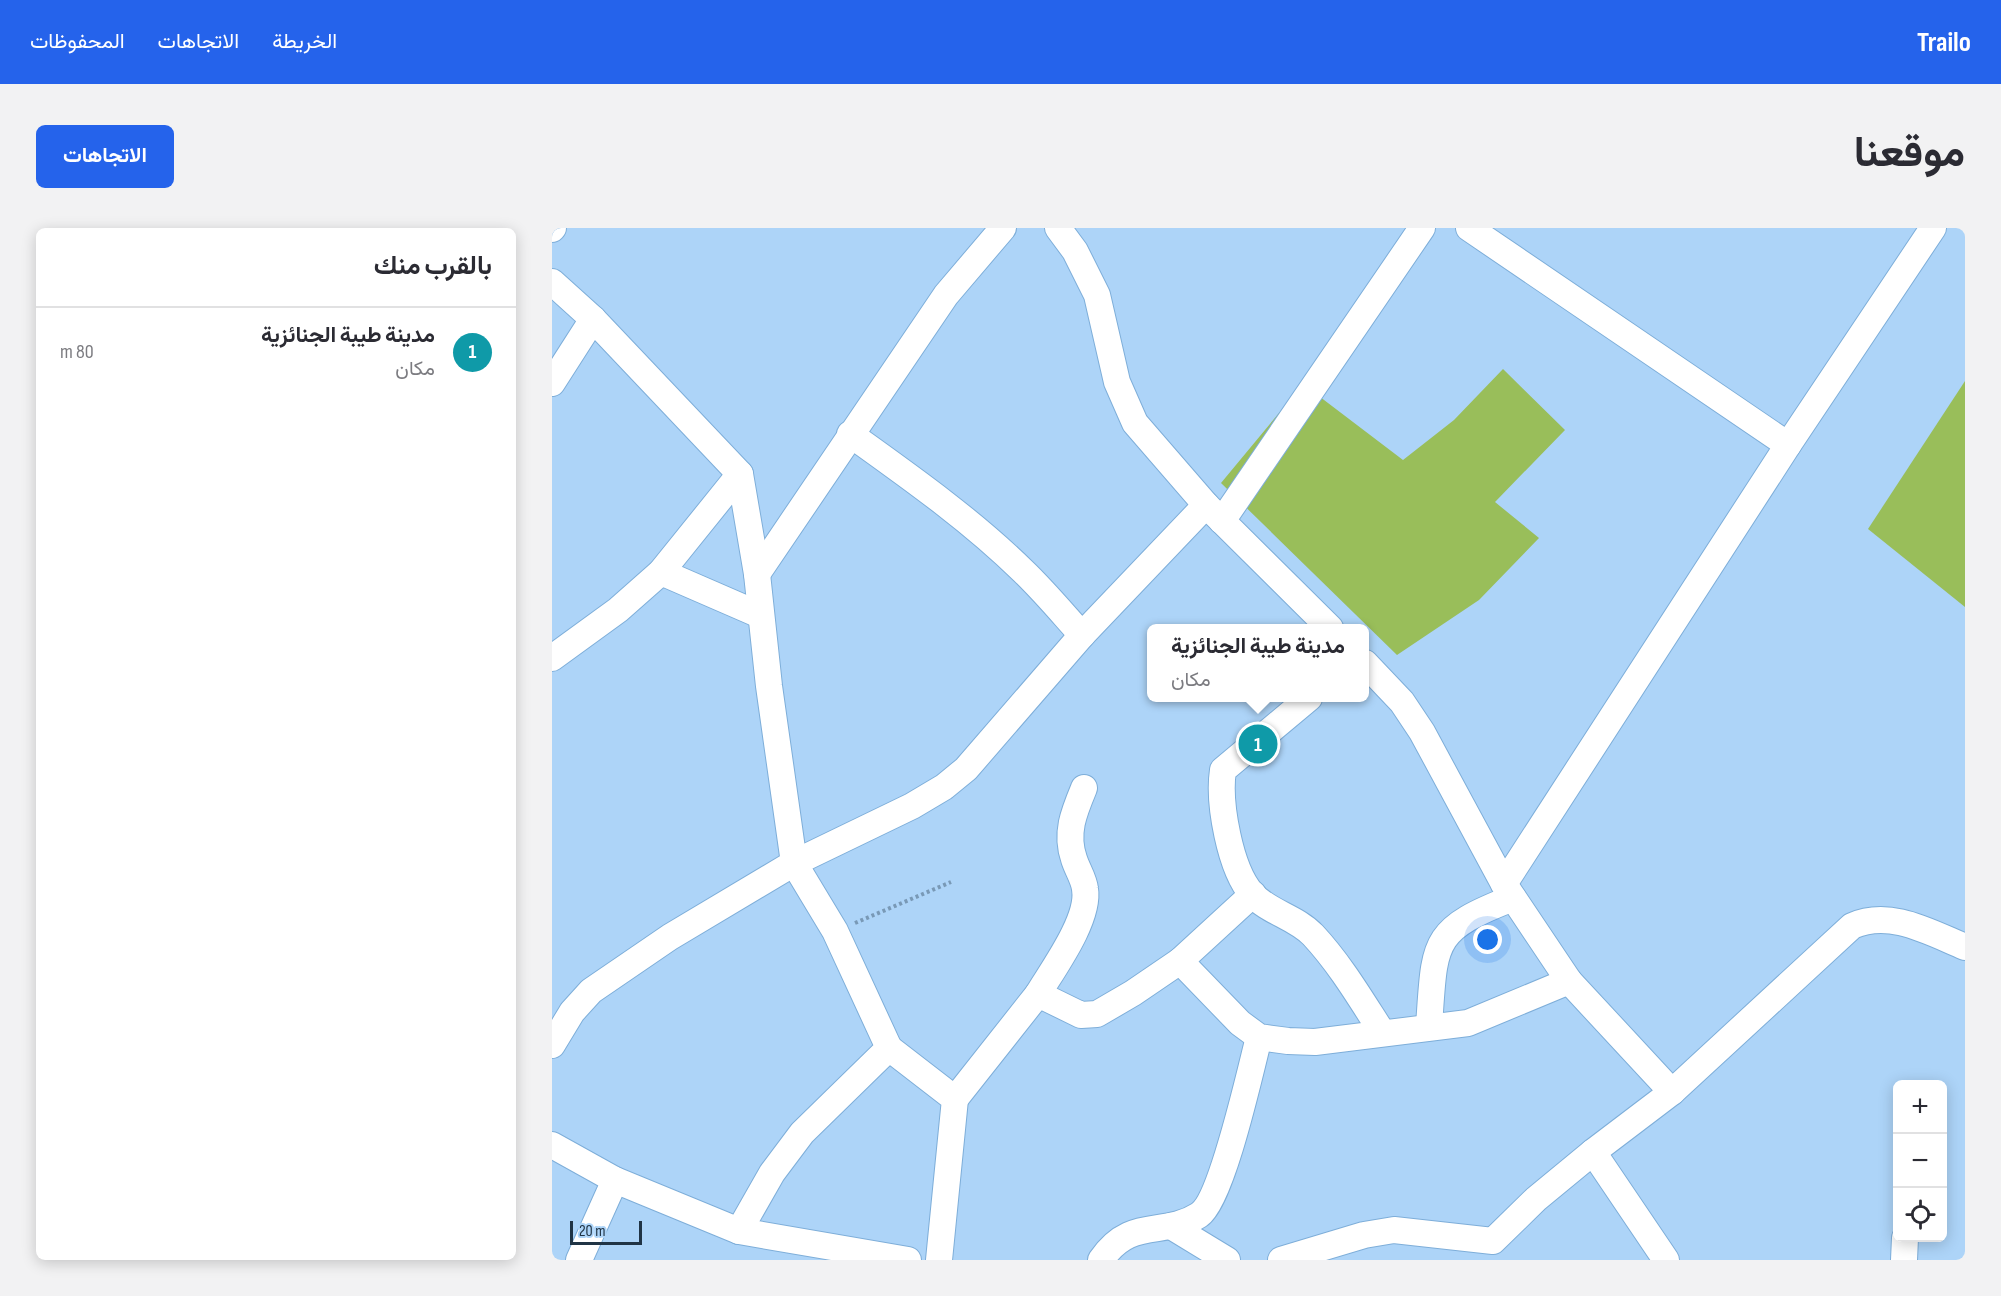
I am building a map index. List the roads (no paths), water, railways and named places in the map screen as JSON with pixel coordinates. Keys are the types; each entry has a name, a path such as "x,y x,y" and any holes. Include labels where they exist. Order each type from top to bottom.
{"street":[{"path":"757,574 850,435 883,392 946,296 1003,228"},
{"path":"1058,228 1080,260 1097,295 1117,382 1135,423 1214,513 1326,624"},
{"path":"552,1045 572,1012 591,991 670,937 794,863 912,806 944,787 966,769 1082,635 1214,513 1422,228"},
{"path":"1469,228 1788,445"},
{"path":"1429,1026 1433,960 1439,946 1460,922 1509,891 1788,445 1933,228"},
{"path":"552,282 593,319 740,474 757,574 760,615 794,863 836,931 889,1048 955,1100"},
{"path":"552,383 593,319"},
{"path":"850,435 910,477 996,546 1025,572 1082,635"},
{"path":"552,658 618,610 661,572 740,474"},
{"path":"661,572 760,615"},
{"path":"1369,667 1402,702 1422,732 1509,891 1569,981 1672,1092"},
{"path":"1304,702 1223,770 1221,796 1229,838 1245,882 1253,894 1311,932 1336,962 1382,1032"},
{"path":"939,1260 955,1100 1038,994 1071,938 1083,908 1085,889 1068,842 1074,812 1084,788"},
{"path":"1038,994 1074,1013 1089,1016 1133,993 1180,961 1253,894"},
{"path":"1281,1260 1364,1235 1394,1230 1493,1241 1536,1199 1672,1092 1852,926 1874,918 1886,919 1907,923 1965,947"},
{"path":"1180,961 1240,1023 1259,1037 1309,1042 1468,1023 1569,981"},
{"path":"1101,1260 1123,1238 1135,1231 1171,1226 1200,1214 1207,1207 1219,1178 1259,1037"},
{"path":"739,1231 772,1173 802,1133 889,1048"},
{"path":"552,1146 615,1180 739,1231 908,1260"},
{"path":"1593,1152 1666,1260"},
{"path":"579,1260 615,1180"},
{"path":"1171,1226 1227,1260"},
{"path":"1904,1260 1905,1242"}],"place":[{"name":"مدينة طيبة الجنائزية","path":"1258,744"}]}
